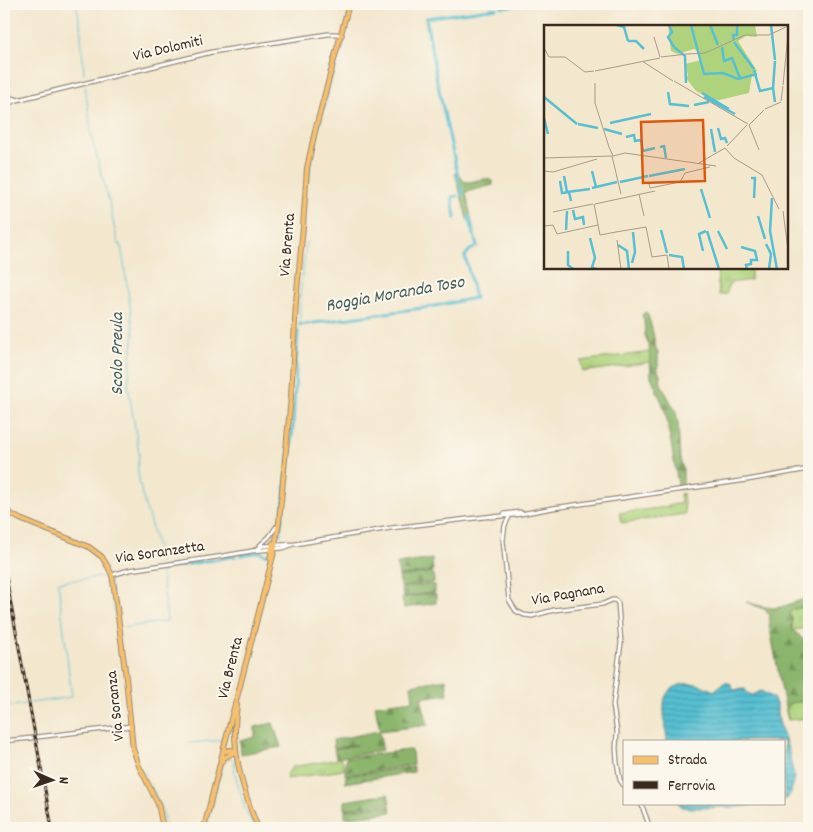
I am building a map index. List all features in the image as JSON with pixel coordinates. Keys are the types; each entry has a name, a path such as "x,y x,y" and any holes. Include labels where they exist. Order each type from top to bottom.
{"main road":[{"name":"Via Brenta","path":"264,590 270,572 276,537 291,397 296,302 307,168 349,4"},
{"name":"Via Brenta","path":"204,828 274,547 281,493"},
{"name":"Via Soranzetta","path":"4,507 20,519 92,549 102,557 112,575"},
{"path":"274,547 276,521"},
{"name":"Via Soranza","path":"112,575 135,758 158,804 163,828"},
{"path":"240,686 235,718 238,767 245,795 258,828"},
{"path":"223,752 236,751"},
{"path":"220,764 224,758 236,751"},
{"path":"228,756 233,758 238,767"}],"street":[{"name":"Via Dolomiti","path":"4,104 212,52 328,34 342,35"},
{"path":"4,99 11,98 16,100"},
{"path":"274,547 283,544 295,544 383,530 491,516 507,516 809,469"},
{"path":"507,516 516,512 529,512"},
{"name":"Via Pagnana","path":"507,516 502,540 507,590 510,603 516,611 532,616 554,610 603,604 612,600 617,602 621,643 613,705 617,732 617,762 620,780 623,784"},
{"path":"258,547 276,527"},
{"path":"276,537 283,544"},
{"path":"274,547 283,548 295,544"},
{"name":"Via Soranzetta","path":"252,551 263,546 274,547"},
{"name":"Via Soranzetta","path":"112,575 274,547"},
{"path":"264,550 270,557"},
{"path":"37,737 131,726"},
{"path":"4,741 32,738"},
{"path":"640,804 650,828"}],"green space":[{"path":"455,173 459,174 467,182 485,179 493,181 493,185 466,192 474,233 472,223 467,219"},
{"path":"751,269 751,280 730,283 726,294 719,295 717,271"},
{"path":"645,312 648,315 658,351 658,371 661,384 676,412 680,458 683,469 683,489 677,489 678,484 665,410 651,377 649,347 642,315"},
{"path":"650,352 650,362 583,372 581,361"},
{"path":"683,493 685,514 621,523 619,513 681,503 680,494"},
{"path":"432,559 433,571 399,576 397,564"},
{"path":"432,572 434,582 401,587 399,577"},
{"path":"435,585 435,592 403,597 401,588"},
{"path":"434,593 436,595 436,603 404,608 402,598"},
{"path":"809,598 809,606 794,609 789,614 792,617 792,630 801,637 805,644 809,674 806,695 809,701 787,705 788,719 785,707 769,624 770,614 766,610 746,602 774,608"},
{"path":"809,606 809,628 792,630 792,617 788,614 794,609"},
{"path":"446,679 448,694 421,698 428,725 380,731 375,705 413,700 411,685"},
{"path":"809,701 809,718 788,720 786,705"},
{"path":"273,723 281,747 241,754 240,741 255,737 255,727"},
{"path":"379,731 381,751 336,758 334,749 357,745 334,748 333,740"},
{"path":"410,750 412,752 413,765 345,775 346,758"},
{"path":"341,759 343,761 343,770 287,779 286,776 292,767"},
{"path":"413,767 414,772 345,783 346,776"},
{"path":"388,794 390,803 345,809 345,801"},
{"path":"390,805 391,812 345,818 345,810"}],"water":[{"path":"725,682 731,684 733,690 745,689 747,693 753,695 761,691 773,698 777,706 777,715 785,740 667,740 664,702 670,690 682,684 692,684 714,691"},
{"path":"786,743 794,777 791,793 786,799"},
{"path":"679,804 756,804 739,807 682,807"},
{"path":"756,804 778,804 774,806"}],"waterway":[{"name":"Scolo Preula","path":"76,4 80,23 84,73"},
{"path":"309,182 311,159 352,4"},
{"name":"Roggia Moranda Toso","path":"502,7 526,4"},
{"name":"Roggia Moranda Toso","path":"459,181 436,76 426,18 496,8"},
{"name":"Scolo Preula","path":"85,86 92,139 118,244 121,244 134,333 128,385 139,453 138,472 142,495 160,563"},
{"name":"Roggia Moranda Toso","path":"461,187 463,195"},
{"name":"Roggia Moranda Toso","path":"455,218 452,197 457,196"},
{"name":"Roggia Moranda Toso","path":"469,217 477,246"},
{"path":"300,325 300,296 306,242"},
{"name":"Roggia Moranda Toso","path":"300,325 429,307 475,298 465,256 474,248"},
{"name":"Roggia Moranda Toso","path":"280,534 293,426 298,331"},
{"name":"Roggia Moranda Toso","path":"241,555 259,552 267,555"},
{"name":"Roggia Moranda Toso","path":"161,569 235,556"},
{"path":"122,628 167,621 161,569"},
{"path":"31,703 72,697 58,582 109,576 117,628"},
{"path":"4,707 26,704"},
{"path":"188,743 224,740"},
{"path":"225,760 231,758 234,761 235,774 245,809"},
{"path":"216,792 223,763"},
{"path":"143,771 147,777"},
{"path":"150,784 162,808 164,820"},
{"path":"210,814 214,798"},
{"path":"246,811 254,828"},
{"path":"165,823 166,828"}],"railway":[{"path":"4,566 52,828"}]}
